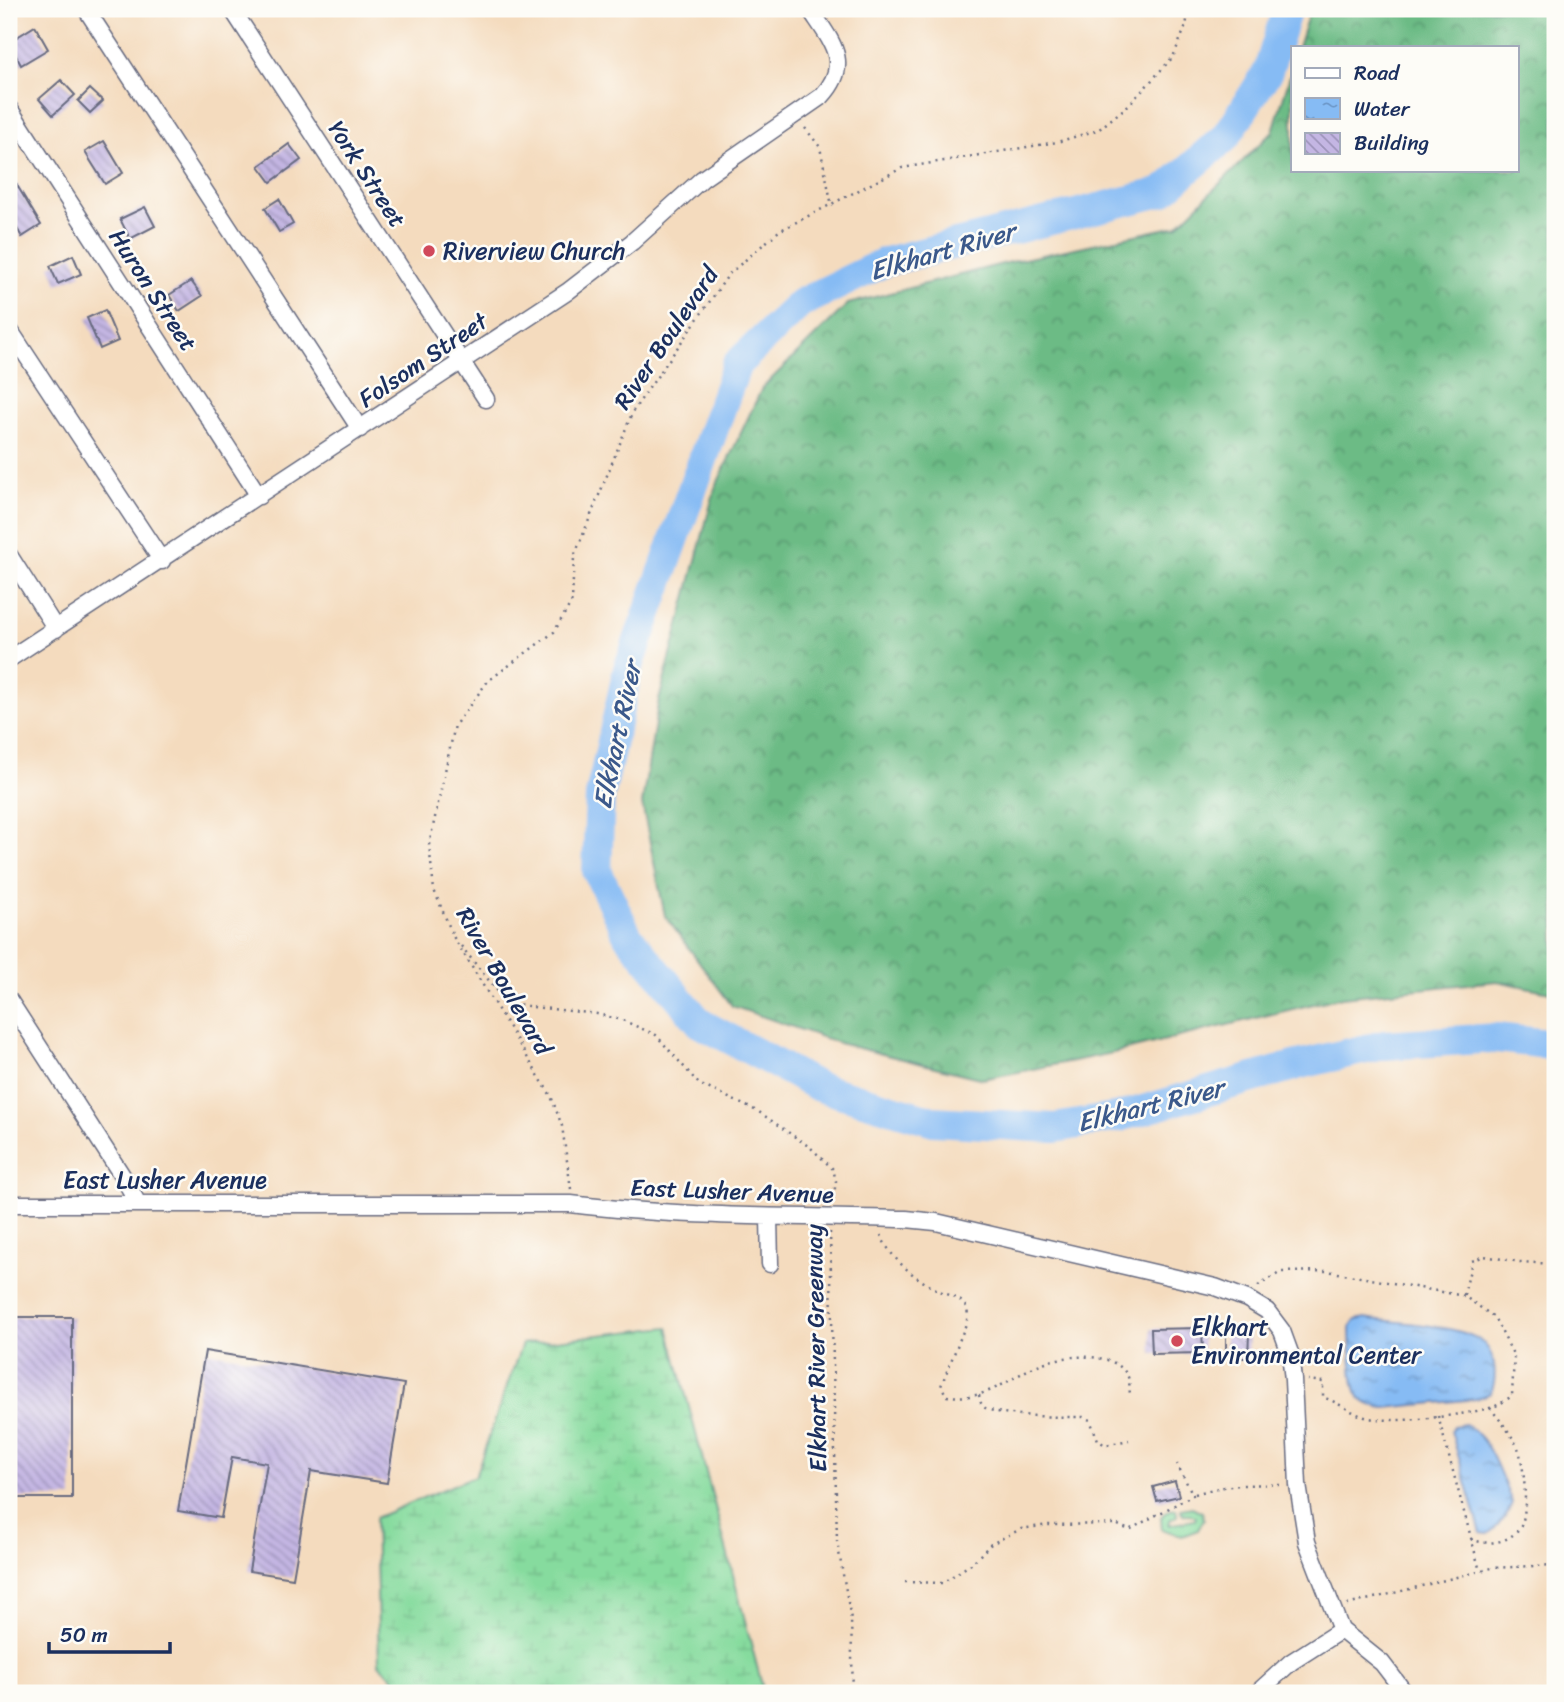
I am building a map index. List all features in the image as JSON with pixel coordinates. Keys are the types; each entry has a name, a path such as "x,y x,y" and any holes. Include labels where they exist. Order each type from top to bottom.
{"street":[{"path":"86,9 360,429"},
{"name":"York Street","path":"232,9 486,399"},
{"name":"Folsom Street","path":"9,659 162,561 567,292 632,242 702,179 822,96 833,85 838,70 838,57 810,9"},
{"name":"Huron Street","path":"9,108 259,496"},
{"path":"9,329 162,561"},
{"path":"9,555 57,629"},
{"path":"9,1000 137,1202"},
{"name":"East Lusher Avenue","path":"9,1204 571,1204 637,1213 831,1216 936,1222 1214,1287 1247,1299 1267,1311 1282,1331 1290,1353 1298,1482 1307,1542 1341,1630"},
{"path":"769,1217 770,1264"},
{"path":"1257,1693 1291,1662 1341,1630 1382,1663 1405,1693"}],"path":[{"path":"793,116 820,147 832,206 902,168 1057,142 1098,130 1131,103 1173,57 1186,26 1189,9"},
{"name":"River Boulevard","path":"571,1204 562,1126 551,1096 454,938 434,890 429,845 455,726 488,681 554,632 572,601 574,557 633,411 729,275 779,231 832,206"},
{"name":"Elkhart River Greenway","path":"454,938 500,994 514,1003 597,1014 622,1020 656,1035 699,1084 759,1112 811,1148 833,1169 836,1181 831,1216 837,1541 850,1619 853,1693"},
{"path":"877,1218 883,1240 891,1253 937,1290 959,1299 966,1306 969,1314 966,1324 941,1386 947,1396 979,1394 1011,1382 1036,1366 1052,1360 1077,1357 1102,1358 1118,1365 1128,1377 1130,1393"},
{"path":"1464,1296 1472,1261 1484,1256 1555,1264"},
{"path":"1247,1299 1255,1287 1281,1272 1327,1271 1464,1296 1494,1317 1514,1356 1512,1396 1490,1408 1438,1416 1389,1421 1363,1417 1342,1404 1323,1397 1322,1382 1293,1380"},
{"path":"979,1394 983,1406 989,1410 1023,1415 1083,1417 1090,1420 1098,1440 1105,1445 1129,1440"},
{"path":"1471,1539 1490,1543 1511,1538 1522,1522 1525,1489 1518,1450 1490,1408"},
{"path":"1438,1416 1480,1571"},
{"path":"1177,1464 1193,1495"},
{"path":"905,1582 942,1583 971,1564 991,1544 1021,1529 1049,1525 1116,1524 1129,1530 1193,1495 1223,1485 1298,1482"},
{"path":"1334,1609 1492,1568 1555,1565"}],"green space":[{"path":"1310,9 1555,9 1555,993 1497,981 1342,997 1113,1053 983,1079 842,1044 732,1006 665,916 642,804 658,704 715,488 762,388 848,304 1010,262 1177,226 1273,131 1291,72 1291,172 1518,172 1518,46 1298,46"},
{"path":"668,1327 764,1693 408,1693 379,1664 375,1518 475,1476 522,1344"},
{"path":"1192,1507 1202,1512 1204,1519 1198,1530 1182,1536 1162,1529 1161,1517 1167,1511 1176,1509 1177,1516 1170,1520 1169,1525 1195,1520 1196,1516 1182,1514 1181,1509"}],"water":[{"path":"1365,1318 1439,1327 1478,1339 1489,1350 1494,1364 1491,1393 1476,1399 1385,1408 1368,1404 1358,1396 1356,1390 1350,1338 1350,1328 1356,1320"},
{"path":"1465,1424 1488,1448 1512,1502 1503,1520 1488,1534 1481,1533 1451,1431 1454,1426"}],"building":[{"path":"35,26 48,49 21,65 9,42"},
{"path":"61,80 75,95 53,115 39,99"},
{"path":"90,89 103,101 90,113 78,101"},
{"path":"104,141 123,173 105,184 85,152"},
{"path":"289,144 301,160 271,182 259,166"},
{"path":"9,172 41,225 22,237 9,215"},
{"path":"279,199 293,224 279,232 265,208"},
{"path":"145,207 155,226 130,239 120,219"},
{"path":"73,255 81,274 58,284 50,266"},
{"path":"191,281 202,296 179,311 169,295"},
{"path":"105,310 118,341 100,349 87,318"},
{"path":"9,1317 72,1317 72,1498 9,1498"},
{"name":"Elkhart Environmental Center","path":"1202,1328 1203,1353 1152,1354 1151,1329"},
{"path":"1226,1333 1249,1333 1248,1358 1226,1358"},
{"path":"205,1351 404,1384 387,1483 311,1471 293,1578 249,1571 267,1463 232,1457 221,1518 178,1511"},
{"path":"1175,1481 1179,1496 1157,1501 1153,1487"}],"waterway":[{"name":"Elkhart River","path":"1287,9 1268,71 1226,137 1162,192 885,262 801,303 737,364 628,669 600,796 597,871 628,936 700,1023 819,1087 933,1121 1055,1128 1119,1117 1297,1065 1384,1045 1497,1038 1555,1045"}],"place":[{"name":"Riverview Church","path":"429,251"},
{"name":"Elkhart Environmental Center","path":"1177,1341"}]}
